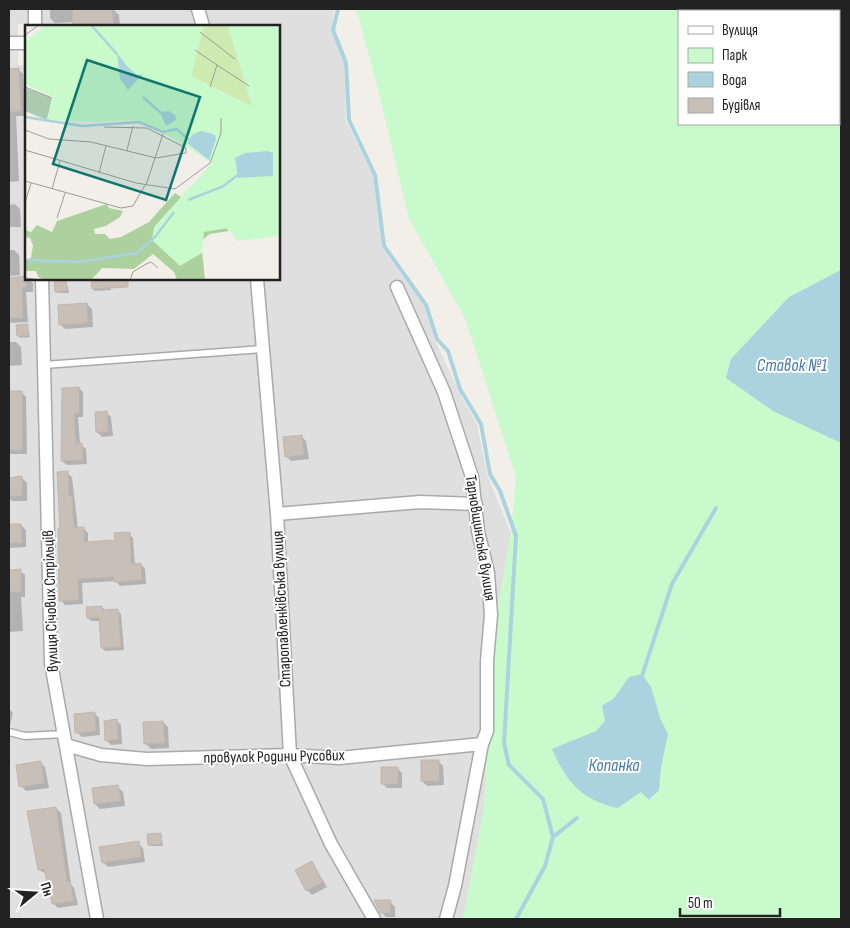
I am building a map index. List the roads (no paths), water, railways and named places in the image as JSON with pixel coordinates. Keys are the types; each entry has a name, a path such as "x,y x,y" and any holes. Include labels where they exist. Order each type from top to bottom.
{"street":[{"path":"35,9 35,25"},
{"path":"198,9 203,25"},
{"path":"9,43 25,43"},
{"name":"вулиця Січових Стрільців","path":"42,280 52,663 97,919"},
{"name":"Старопавленківська вулиця","path":"257,280 276,514 290,755 331,844 374,919"},
{"name":"Тарновщинська вулиця","path":"397,287 444,392 472,477 478,531 488,573 491,615 487,661 487,731 482,744 455,886 446,919"},
{"path":"276,514 420,502 476,504"},
{"name":"провулок Родини Русових","path":"65,740 101,755 147,759 290,755 339,758 482,744"}],"lane":[{"path":"44,365 262,349"},
{"path":"9,732 25,736 65,740"}],"water":[{"name":"Ставок №1","path":"841,270 841,443 773,411 726,378 731,359 789,297"},
{"name":"Копанка","path":"642,674 651,687 660,718 668,734 661,767 659,790 649,800 641,792 618,808 594,800 577,788 563,771 552,749 596,731 605,721 602,706 614,698 629,677"}],"waterway":[{"path":"338,9 333,30 346,63 349,120 375,175 384,246 426,305 437,339 448,351 460,389 481,424 490,474 500,491 516,536 504,743 509,765 543,799 553,837 545,866 516,919"},
{"path":"641,679 672,584 716,508"},
{"path":"553,837 577,818"}]}
